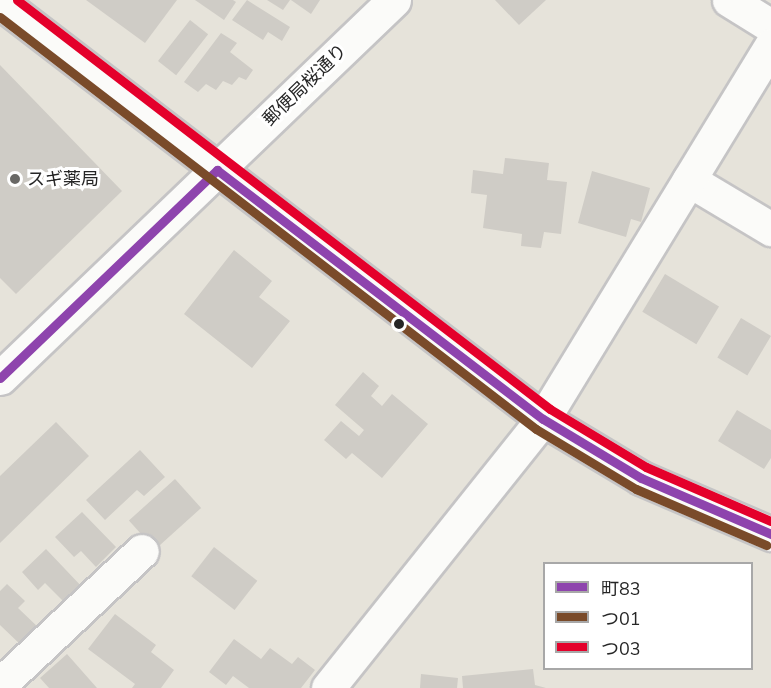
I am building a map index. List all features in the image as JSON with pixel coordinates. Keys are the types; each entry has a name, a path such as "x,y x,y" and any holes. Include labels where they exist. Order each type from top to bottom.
{"street":[{"name":"郵便局桜通り","path":"0,378 394,0"},
{"path":"729,0 771,26"},
{"path":"0,2 543,419 641,478 771,534"},
{"path":"328,688 543,419 771,45"},
{"path":"689,180 771,229"},
{"path":"8,679 142,551"}],"building":[{"path":"86,0 177,0 145,43"},
{"path":"195,0 233,0 236,2 224,20"},
{"path":"247,0 290,27 282,41 268,32 263,40 232,20"},
{"path":"267,0 290,0 283,10"},
{"path":"291,0 320,0 311,14"},
{"path":"495,0 546,0 519,25"},
{"path":"190,20 208,34 176,75 158,61"},
{"path":"221,33 237,43 230,52 253,70 246,80 239,77 232,85 223,81 216,90 206,84 198,92 184,82"},
{"path":"0,65 122,191 16,294 0,278"},
{"path":"505,158 549,163 547,180 567,182 561,234 544,232 541,248 521,246 522,234 483,228 487,195 471,193 473,170 503,174"},
{"path":"592,171 650,188 641,222 631,219 626,237 578,223"},
{"path":"234,250 272,281 259,297 290,321 252,368 184,314"},
{"path":"665,274 719,306 696,344 642,312"},
{"path":"741,318 771,336 747,375 717,357"},
{"path":"363,372 379,386 371,396 382,406 392,394 428,424 382,478 352,453 346,459 324,440 341,421 359,436 364,430 335,405"},
{"path":"737,410 771,430 771,458 764,469 718,441"},
{"path":"56,422 89,456 0,543 0,476"},
{"path":"140,450 165,477 144,496 137,490 105,520 86,500"},
{"path":"175,479 201,508 155,549 129,520"},
{"path":"82,512 116,547 96,567 81,551 74,557 55,537"},
{"path":"214,547 257,581 235,610 191,576"},
{"path":"46,549 84,589 67,605 45,583 38,590 22,572"},
{"path":"7,584 25,601 18,608 40,629 23,647 0,625 0,591"},
{"path":"115,614 156,645 151,652 174,670 161,688 132,688 135,684 88,649"},
{"path":"234,639 261,659 270,648 292,664 298,657 315,670 301,688 249,688 233,676 226,685 209,672"},
{"path":"67,654 97,688 49,688 40,678"},
{"path":"533,669 535,685 546,688 463,688 462,676"},
{"path":"421,674 458,678 457,688 420,688"}],"transit line":[{"name":"つ03","path":"17,0 550,409 646,467 771,521"},
{"name":"つ01","path":"0,17 536,429 636,489 766,545"},
{"name":"町83","path":"0,378 217,170 543,419 641,478 771,534"}],"place":[{"name":"スギ薬局","path":"15,179"}]}
